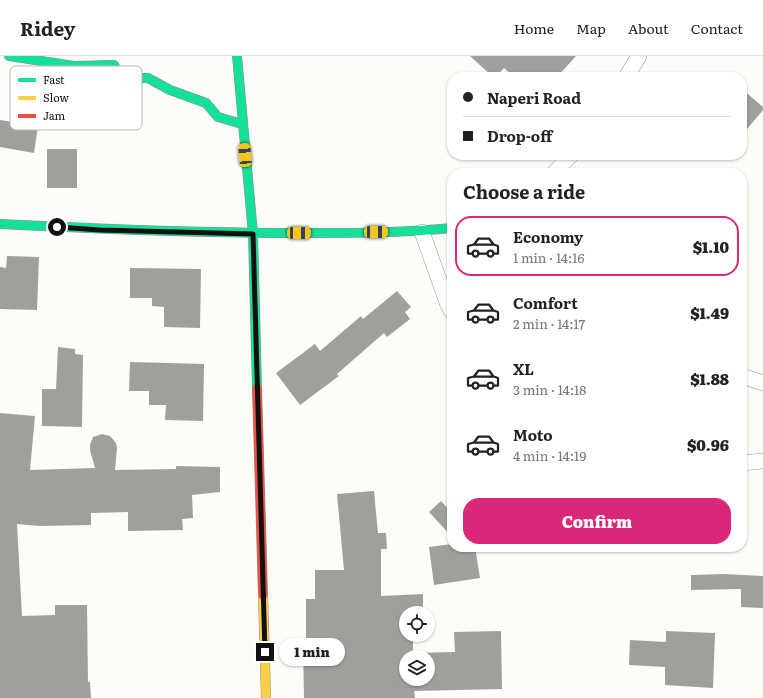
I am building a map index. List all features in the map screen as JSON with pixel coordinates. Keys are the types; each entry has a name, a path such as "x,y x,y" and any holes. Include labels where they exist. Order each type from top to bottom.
{"street":[{"path":"9,56 74,66 115,66"},
{"path":"237,56 253,234 266,698"},
{"path":"629,72 639,56"},
{"path":"142,78 148,78 170,90 206,103 218,117 242,124"},
{"path":"558,168 566,160"},
{"path":"0,224 100,230 253,234 422,232 447,229"},
{"path":"422,232 447,302"},
{"path":"747,378 763,383"},
{"path":"747,463 763,461"}],"building":[{"path":"470,56 576,56 562,72 508,72 504,68 500,72 488,72"},
{"path":"747,93 763,107 763,110 747,129"},
{"path":"0,120 10,122 10,130 37,130 34,153 0,147"},
{"path":"47,149 77,149 77,188 47,188"},
{"path":"7,256 39,257 37,310 0,309 0,267 6,268"},
{"path":"130,268 201,269 200,328 164,327 164,307 152,306 152,298 130,298"},
{"path":"397,291 411,307 405,312 410,319 387,337 384,333 337,374 339,376 300,405 276,373 315,344 320,351 361,316 363,319"},
{"path":"58,347 75,349 75,354 83,355 82,427 42,426 42,389 56,389"},
{"path":"130,362 204,364 203,421 165,420 166,405 149,405 149,391 129,391"},
{"path":"0,413 35,416 30,470 95,468 90,445 93,437 102,434 110,436 116,443 115,470 176,469 176,466 220,467 220,492 192,495 193,518 182,519 183,530 128,531 128,512 91,513 91,525 40,526 17,524 22,616 55,615 55,605 87,605 88,682 90,682 91,698 0,698"},
{"path":"374,491 378,533 386,533 387,549 381,549 381,596 423,594 423,606 399,606 399,642 413,642 413,650 399,650 399,686 435,686 435,652 455,652 454,632 501,631 502,689 414,691 415,698 304,698 303,644 306,644 306,599 315,599 315,570 344,570 337,494"},
{"path":"441,501 447,508 447,532 429,512"},
{"path":"447,545 447,552 476,552 480,578 434,585 429,547"},
{"path":"724,574 763,576 763,608 741,607 741,589 691,590 691,575"},
{"path":"666,631 715,633 713,688 665,685 665,667 629,665 630,640 666,642"}],"traffic: fast":[{"path":"9,56 74,66"},
{"path":"237,56 253,234 257,388"},
{"path":"74,66 115,66"},
{"path":"142,78 148,78 170,90 206,103 218,117 242,124"},
{"path":"0,224 74,228 260,233 336,233 414,231 447,228"}],"traffic: slow":[{"path":"263,595 266,698"}],"traffic: jam":[{"path":"257,388 263,595"}],"route":[{"path":"57,227 100,230 253,234 265,652"}]}
